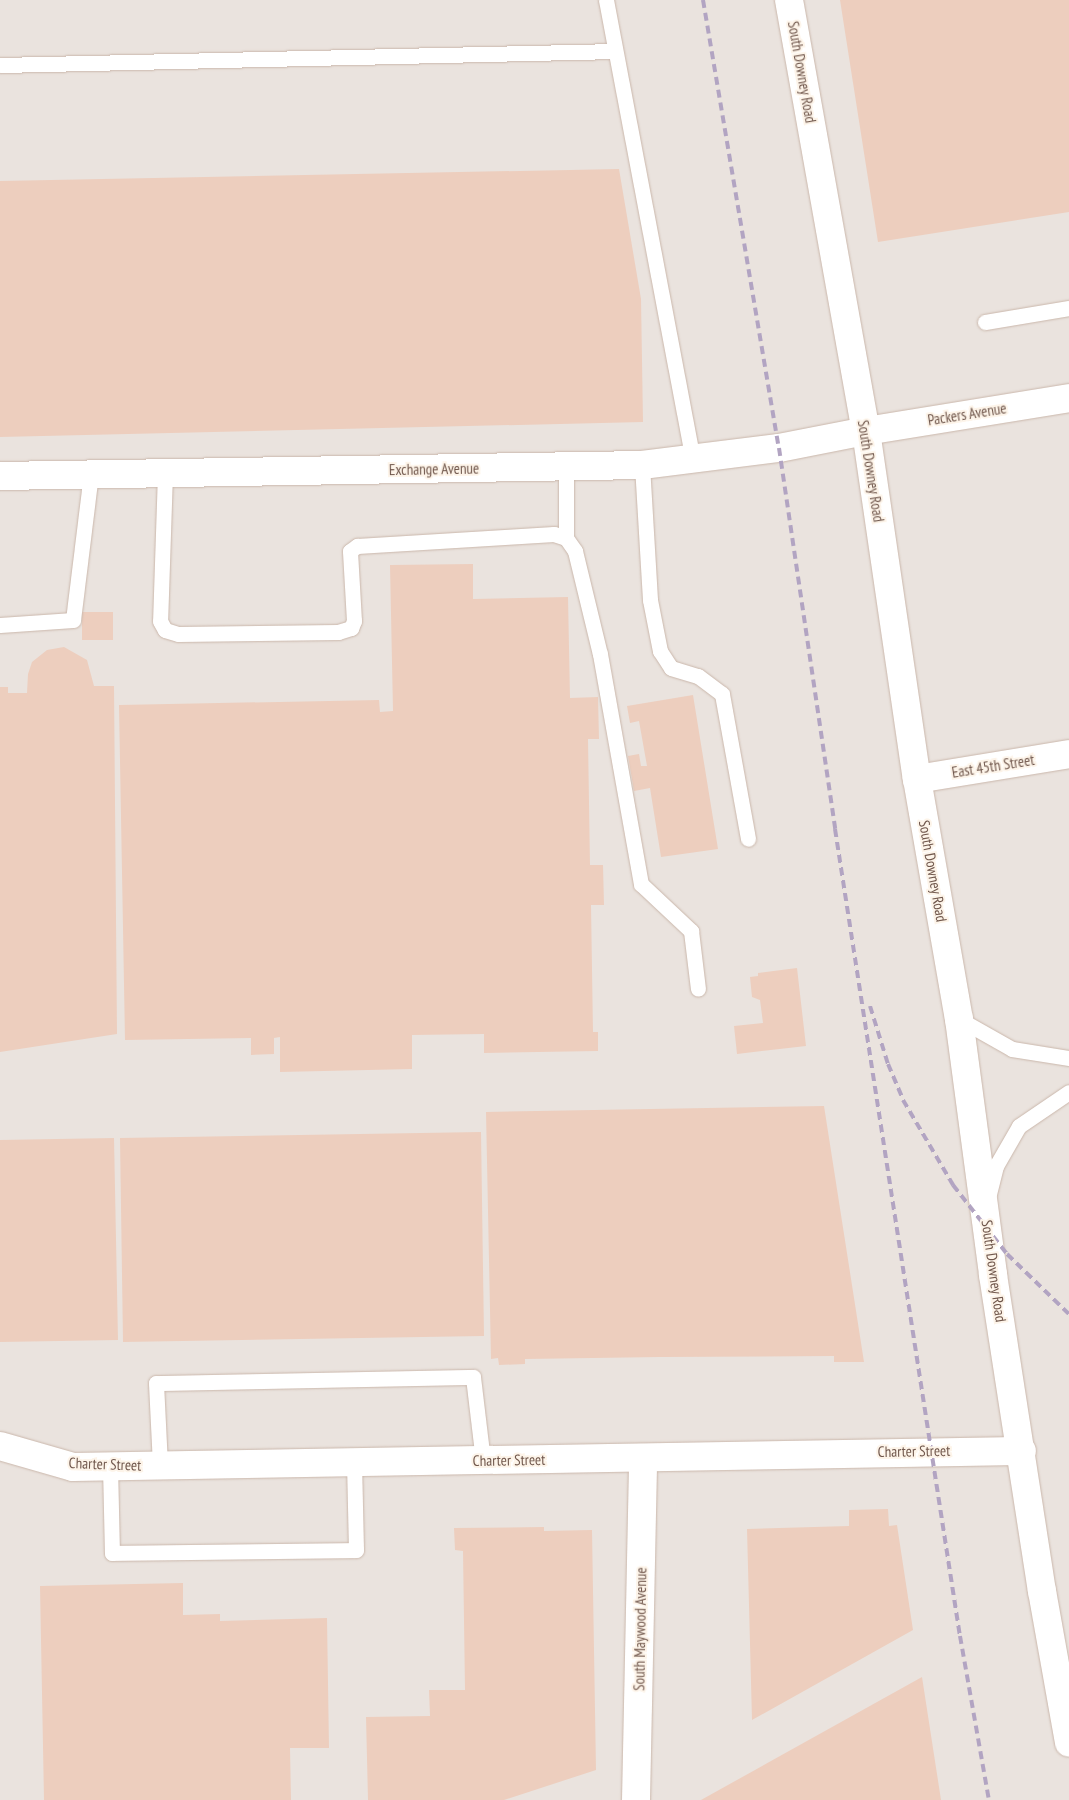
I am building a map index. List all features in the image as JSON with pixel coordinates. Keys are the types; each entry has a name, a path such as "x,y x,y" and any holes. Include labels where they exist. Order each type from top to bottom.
{"street":[{"name":"South Downey Road","path":"789,0 866,430 917,779 959,1019 1042,1591 1069,1743"},
{"name":"Packers Avenue","path":"866,430 1069,398"},
{"name":"Exchange Avenue","path":"0,476 642,465 786,447 866,430"},
{"name":"East 45th Street","path":"917,779 1069,754"},
{"name":"Charter Street","path":"0,1446 73,1466 483,1461 933,1450 1022,1451"},
{"name":"South Maywood Avenue","path":"636,1800 643,1458"}],"lane":[{"path":"606,0 692,459"},
{"path":"0,65 615,51"},
{"path":"985,322 1069,308"},
{"path":"642,465 650,600 660,651 671,668 698,676 722,694 748,839"},
{"path":"566,466 566,538 575,551 600,654 641,884 691,931 698,989"},
{"path":"165,473 160,621 165,630 178,634 338,632 351,628 354,621 350,551 357,546 554,534 566,538"},
{"path":"0,625 73,620 91,474"},
{"path":"959,1019 1012,1049 1069,1058"},
{"path":"985,1208 996,1166 1019,1126 1069,1092"},
{"path":"160,1465 156,1383 473,1377 483,1461"},
{"path":"110,1466 112,1553 356,1550 354,1462"}],"shaded area":[{"path":"0,0 1069,0 1069,1800 0,1800"}],"building":[{"path":"840,0 1069,0 1069,212 878,242"},
{"path":"619,169 641,299 643,422 0,437 0,181"},
{"path":"473,564 473,599 568,597 570,698 598,697 599,739 588,739 590,865 603,865 604,905 591,905 593,1032 598,1032 598,1051 484,1053 484,1034 412,1035 412,1069 280,1072 280,1037 274,1038 274,1054 251,1055 251,1038 125,1040 119,705 379,700 380,712 393,711 390,565"},
{"path":"82,612 113,612 113,640 82,640"},
{"path":"64,647 87,660 94,686 114,686 117,1034 0,1052 0,687 8,687 8,693 27,693 28,674 32,662 47,650"},
{"path":"693,695 718,849 661,857 650,788 634,791 628,756 639,754 641,766 647,766 639,721 630,723 627,706"},
{"path":"797,968 806,1046 737,1054 734,1026 763,1023 760,1000 752,997 750,977 758,976 758,973"},
{"path":"824,1106 864,1362 834,1362 834,1356 660,1357 525,1359 525,1364 499,1365 498,1358 491,1359 486,1112"},
{"path":"481,1132 484,1336 123,1342 120,1138"},
{"path":"114,1138 118,1340 0,1342 0,1140"},
{"path":"888,1509 889,1526 897,1525 913,1630 752,1720 747,1529 849,1526 849,1510"},
{"path":"544,1527 544,1531 592,1530 596,1770 504,1800 368,1800 366,1717 430,1716 429,1690 465,1690 463,1551 455,1550 454,1528"},
{"path":"183,1583 183,1615 220,1614 220,1621 327,1618 329,1748 290,1748 291,1800 44,1800 40,1586"},
{"path":"922,1677 941,1800 701,1800"}],"railway":[{"path":"703,0 779,448 835,829 960,1636 989,1800"},
{"path":"870,1006 888,1064 903,1100 953,1185 1007,1254 1069,1314"}]}
